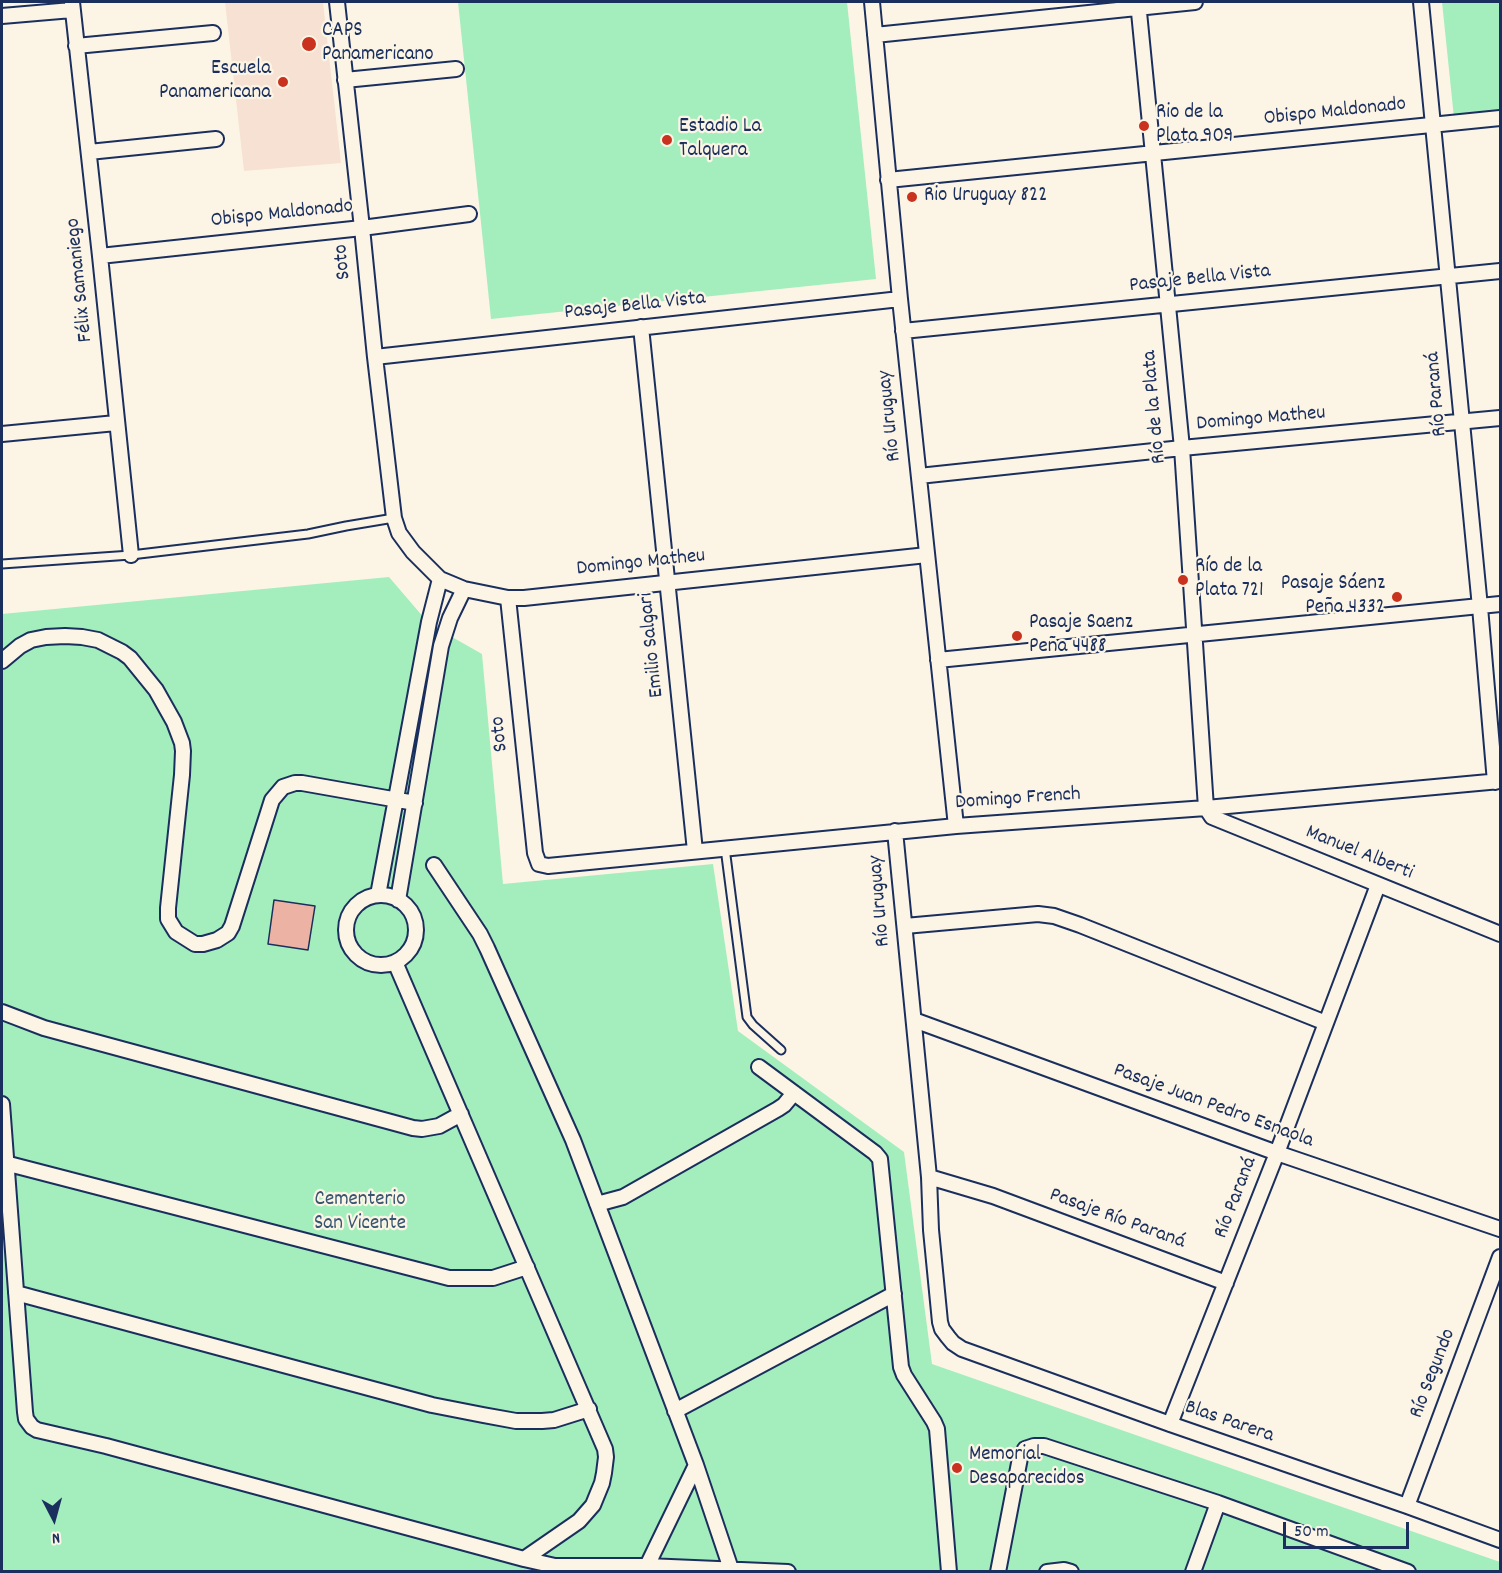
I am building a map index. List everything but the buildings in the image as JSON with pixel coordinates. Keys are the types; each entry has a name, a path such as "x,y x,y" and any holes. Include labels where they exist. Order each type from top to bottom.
{"street":[{"name":"Soto","path":"337,2 394,518"},
{"name":"Río Uruguay","path":"872,2 903,331 956,825"},
{"path":"875,35 1139,4 1195,2"},
{"name":"Río Paraná","path":"1421,2 1498,782"},
{"name":"Río de la Plata","path":"1139,4 1182,448 1206,808"},
{"path":"2,16 72,6"},
{"name":"Félix Samaniego","path":"72,6 130,555"},
{"path":"76,46 213,33"},
{"path":"345,80 456,69"},
{"name":"Obispo Maldonado","path":"888,180 1500,118"},
{"path":"89,152 216,139"},
{"name":"Obispo Maldonado","path":"100,256 362,228 469,214"},
{"name":"Pasaje Bella Vista","path":"903,331 1500,272"},
{"name":"Pasaje Bella Vista","path":"375,357 900,299"},
{"name":"Emilio Salgari","path":"641,327 695,851"},
{"name":"Domingo Matheu","path":"919,476 1500,418"},
{"path":"2,434 116,423"},
{"name":"Domingo Matheu","path":"394,518 399,533 405,541 440,579 464,589 508,598 927,555"},
{"path":"378,895 429,622 440,579"},
{"path":"398,900 441,646 450,618 464,589"},
{"name":"Soto","path":"508,598 535,853 539,864"},
{"path":"938,660 1500,604"},
{"path":"2,661 31,640 65,636 98,640 130,658 156,690 174,722 183,751 183,775 168,919 176,932 195,944 217,940 228,933 232,926 272,800 283,787 302,783 415,803"},
{"name":"Domingo French","path":"539,864 548,866 956,825 1206,808 1498,782"},
{"name":"Manuel Alberti","path":"1206,808 1212,817 1500,934"},
{"name":"Río Uruguay","path":"895,831 929,1177 931,1230 940,1322 948,1338"},
{"path":"434,865 488,948 573,1140 696,1465 732,1570"},
{"name":"Río Paraná","path":"1170,1424 1277,1154 1378,885"},
{"path":"378,895 398,900 407,906 416,926 411,947 395,962 383,965 371,964 360,959 351,950 346,939 345,927 349,915 356,905 366,898 378,895"},
{"path":"905,926 1038,915 1054,916 1326,1023"},
{"path":"395,962 603,1443 606,1457 602,1483 593,1506 579,1521 524,1559"},
{"path":"2,1012 44,1028 413,1128 439,1126 461,1114"},
{"name":"Pasaje Juan Pedro Esnaola","path":"914,1020 1277,1154 1500,1229"},
{"path":"759,1067 880,1159 901,1366 904,1376 937,1429 950,1572"},
{"path":"597,1204 623,1197 778,1109 794,1093"},
{"path":"2,1104 25,1412 29,1424 37,1430 106,1446 555,1566 647,1566 788,1572"},
{"path":"5,1163 449,1278 493,1278 527,1267"},
{"name":"Pasaje Río Paraná","path":"929,1177 993,1196 1226,1283"},
{"name":"Río Segundo","path":"1407,1506 1500,1257"},
{"path":"16,1293 420,1402 483,1415 516,1421 542,1421 554,1420 589,1409"},
{"path":"675,1411 894,1294"},
{"name":"Blas Parera","path":"948,1338 962,1349 1500,1540"},
{"path":"998,1572 1020,1458 1025,1449 1034,1446 1044,1446 1218,1503 1408,1572"},
{"path":"647,1566 696,1465"},
{"path":"1193,1572 1218,1503"},
{"path":"1047,1572 1064,1570 1071,1572"}],"lane":[{"path":"2,564 130,555 308,534 394,518"},
{"path":"725,848 747,1017 781,1050"}],"shaded area":[{"name":"Escuela Panamericana","path":"225,2 323,2 341,163 244,171"}],"green space":[{"name":"Estadio La Talquera","path":"458,2 847,2 876,279 491,319"},
{"path":"1442,2 1500,2 1500,113 1454,118"},
{"name":"Cementerio San Vicente","path":"389,577 425,619 482,654 503,884 713,864 738,1031 904,1152 932,1364 1500,1562 1500,1572 2,1572 2,614"}],"place":[{"name":"CAPS Panamericano","path":"309,44"},
{"name":"Escuela Panamericana","path":"283,82"},
{"name":"Rio de la Plata 909","path":"1144,126"},
{"name":"Estadio La Talquera","path":"667,140"},
{"name":"Rio Uruguay 822","path":"912,197"},
{"name":"Río de la Plata 721","path":"1183,580"},
{"name":"Pasaje Sáenz Peña 4332","path":"1397,597"},
{"name":"Pasaje Saenz Peña 4488","path":"1017,636"},
{"name":"Memorial Desaparecidos","path":"957,1468"}]}
